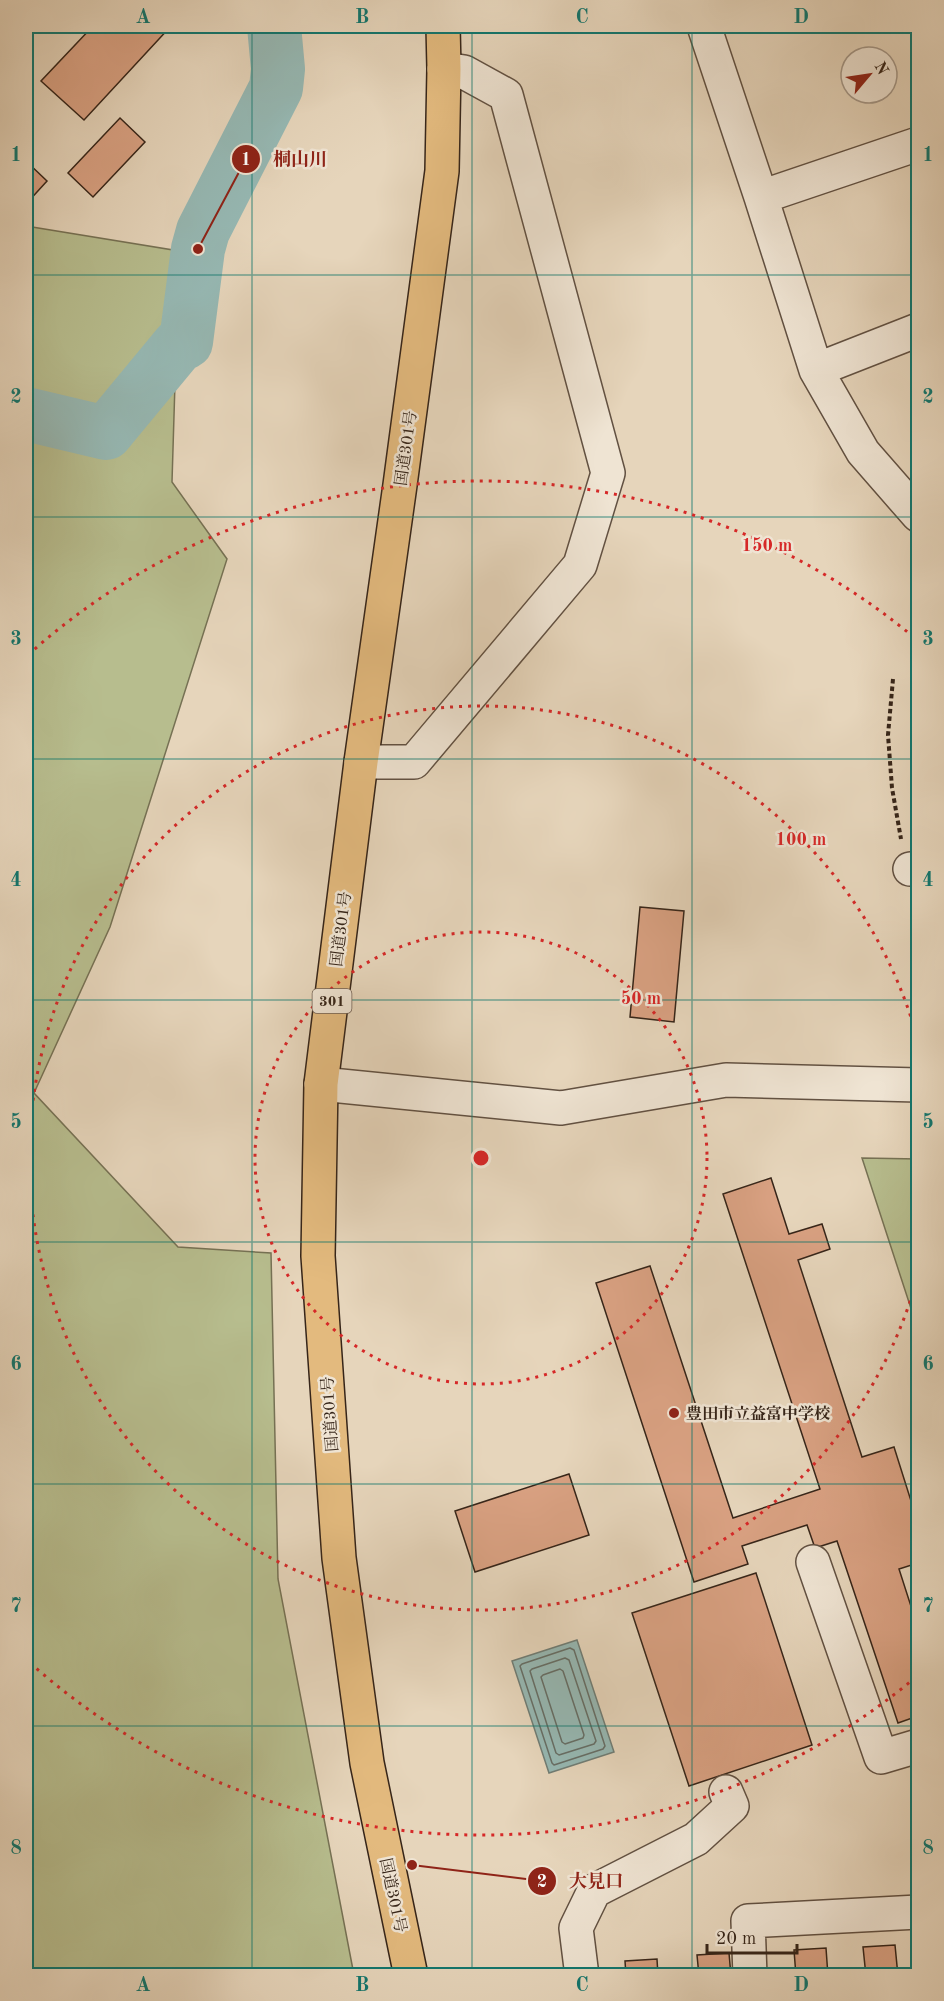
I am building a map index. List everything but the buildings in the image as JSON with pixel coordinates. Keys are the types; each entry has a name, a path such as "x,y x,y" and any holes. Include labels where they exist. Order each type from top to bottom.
{"highway":[{"name":"国道301号","path":"411,1976 367,1762 339,1558 318,1256 321,1083 361,762 442,171 443,26"}],"street":[{"path":"713,28 761,197 816,370 863,452 918,515"},
{"path":"361,762 414,762 580,565 608,473 506,95 464,72 444,69"},
{"path":"761,197 918,144"},
{"path":"816,370 918,330"},
{"path":"321,1083 561,1108 726,1080 918,1085"},
{"path":"813,1562 881,1757 918,1746"},
{"path":"582,1976 576,1928 594,1891 696,1839 732,1806 726,1792"},
{"path":"750,1976 748,1921 918,1912"}],"path":[{"path":"893,679 888,735 892,788 903,850 914,868"}],"green space":[{"path":"26,226 179,251 172,482 227,559 110,927 34,1093 178,1247 271,1253 278,1579 354,1975 26,1975"},
{"path":"862,1158 918,1159 918,1330"}],"water":[{"path":"577,1640 614,1752 549,1773 512,1661"}],"waterway":[{"path":"26,414 106,433 178,346 186,342 198,249 203,231 276,88 278,69 274,26"}],"place":[{"name":"桐山川","path":"198,249"},
{"name":"豊田市立益富中学校","path":"674,1413"},
{"name":"大見口","path":"412,1865"}]}
